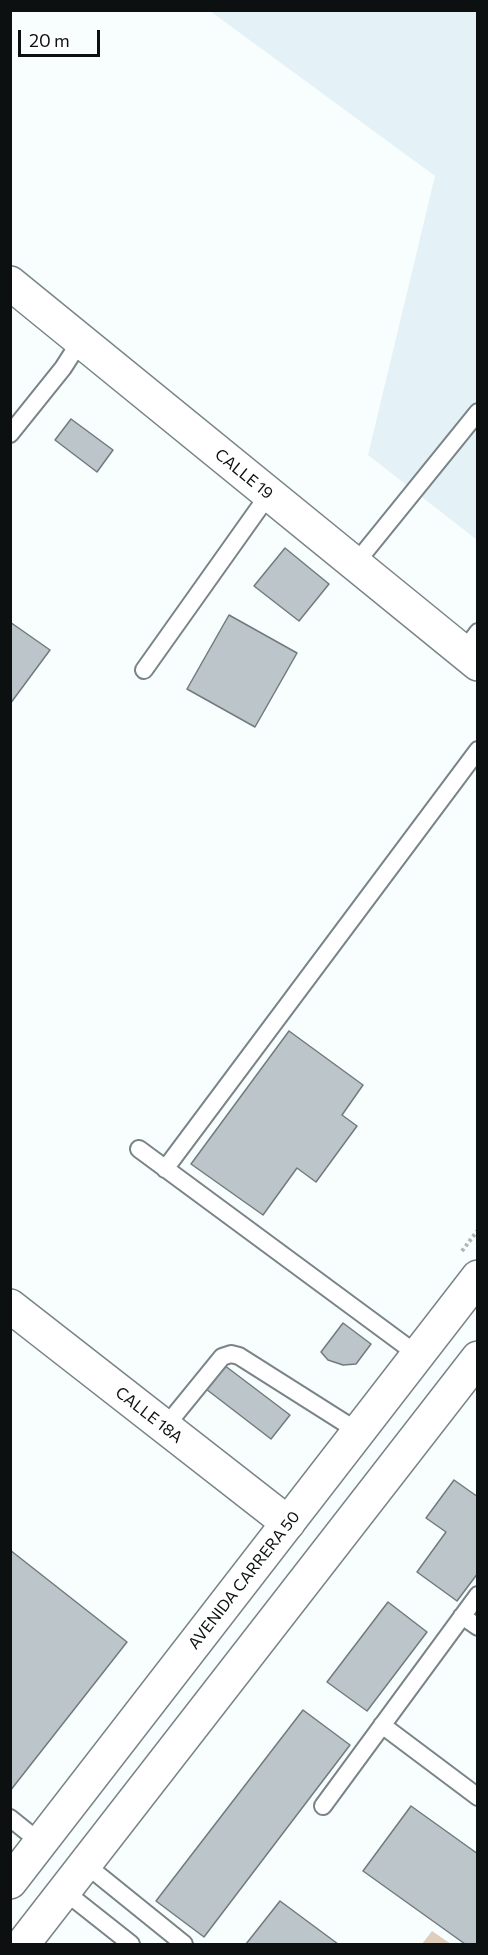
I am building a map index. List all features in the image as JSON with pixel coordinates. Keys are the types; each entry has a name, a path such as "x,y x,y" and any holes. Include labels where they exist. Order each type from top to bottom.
{"main road":[{"name":"CALLE 19","path":"10,283 355,564 473,649"},
{"name":"AVENIDA CARRERA 50","path":"21,1862 359,1432 477,1277"},
{"name":"CALLE 18A","path":"10,1306 288,1523"},
{"path":"23,1944 477,1358"}],"lane":[{"path":"10,434 63,368 81,340"},
{"path":"355,564 477,412"},
{"path":"144,670 268,494"},
{"path":"165,1169 477,750"},
{"path":"139,1149 418,1355"},
{"path":"165,1427 222,1357 231,1354 239,1356 359,1432"},
{"path":"323,1806 477,1595"},
{"path":"462,1616 477,1627"},
{"path":"382,1725 477,1797"},
{"path":"10,1818 21,1862"},
{"path":"85,1864 184,1944"},
{"path":"64,1892 131,1944"}],"shaded area":[{"path":"210,11 477,11 477,540 368,455 435,176"},
{"path":"432,1931 451,1944 422,1944"}],"building":[{"path":"71,419 113,450 97,472 55,440"},
{"path":"285,548 329,584 299,621 254,586"},
{"path":"229,615 297,653 255,727 187,689"},
{"path":"10,622 50,650 10,704"},
{"path":"289,1031 363,1085 342,1115 357,1126 316,1182 297,1168 263,1215 191,1164"},
{"path":"343,1323 371,1344 356,1364 343,1365 328,1360 321,1352"},
{"path":"224,1365 290,1415 271,1439 206,1389"},
{"path":"454,1480 478,1497 478,1573 457,1601 417,1572 446,1532 426,1518"},
{"path":"10,1550 127,1642 10,1791"},
{"path":"388,1602 427,1632 367,1711 327,1682"},
{"path":"303,1710 350,1745 204,1937 156,1901"},
{"path":"411,1806 478,1854 478,1944 465,1944 363,1871"},
{"path":"280,1901 338,1944 246,1944"}]}
